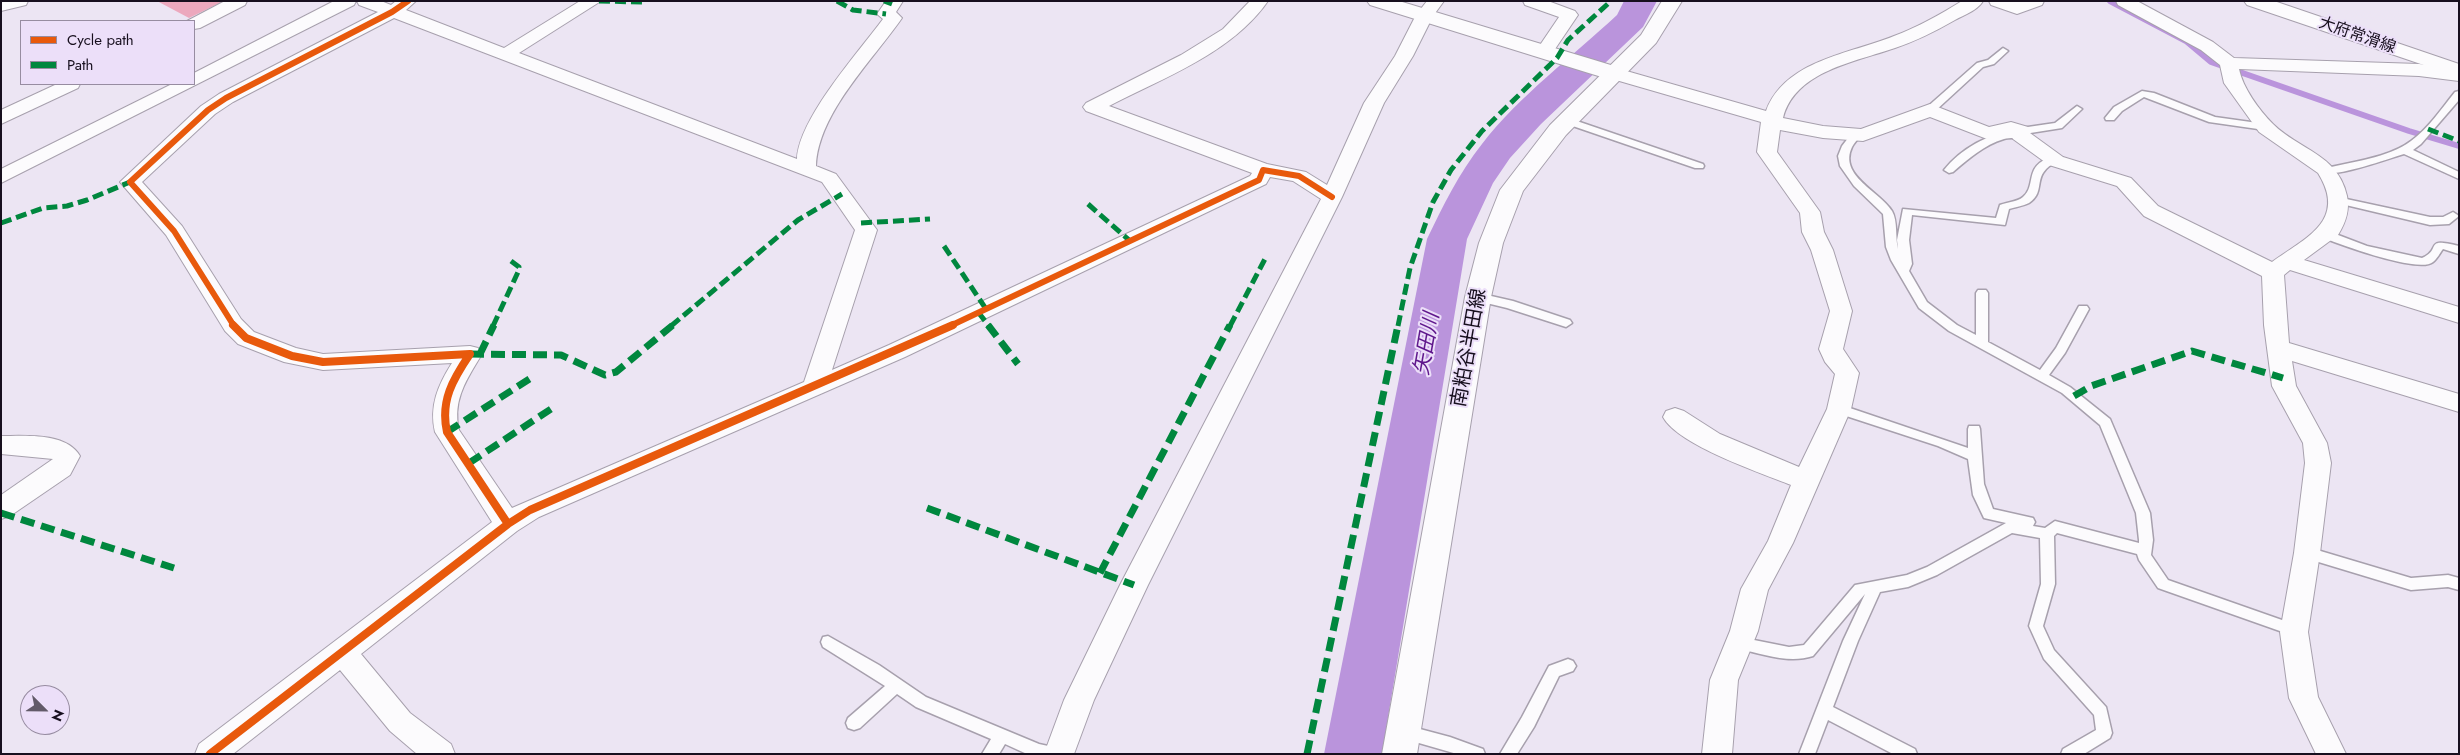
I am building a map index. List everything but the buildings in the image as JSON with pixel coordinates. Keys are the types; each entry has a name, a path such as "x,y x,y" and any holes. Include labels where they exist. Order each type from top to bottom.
{"main road":[{"path":"1377,1 1430,8 1554,54 1613,73"},
{"name":"南粕谷半田線","path":"1400,742 1478,297 1491,243 1512,190 1568,121 1613,73 1649,39 1672,1"},
{"name":"大府常滑線","path":"2254,1 2459,73"}],"street":[{"path":"1,6 20,1"},
{"path":"195,23 239,1"},
{"path":"195,79 348,1"},
{"path":"364,1 400,7 504,55 829,178 866,230 814,388"},
{"path":"504,55 593,1"},
{"path":"806,170 807,150 825,110 893,18 886,14 894,1"},
{"path":"1260,1 1229,33 1187,59 1093,106 1263,170 1299,176 1332,197"},
{"path":"1531,1 1569,15 1554,54"},
{"path":"1717,754 1724,680 1739,643 1755,589 1780,543 1806,480 1839,409 1847,373 1833,356 1831,349 1841,311 1822,250 1813,232 1810,212 1788,184 1767,152 1772,121 1785,93 1812,72 1900,40 1951,17 1975,1"},
{"path":"1997,1 2017,9 2036,1"},
{"path":"2124,1 2207,46 2229,63 2459,73"},
{"path":"400,7 226,98 208,110 130,182 174,231 233,325 246,338 292,356 323,362 470,354 451,384 444,403 442,418 447,432 508,524"},
{"path":"1057,754 1079,700 1134,585 1332,197 1374,103 1404,56 1430,8"},
{"path":"2229,63 2233,82 2265,127 2327,171 2334,183 2339,208 2330,230 2280,267 2273,301 2284,386 2315,444 2318,462 2308,552 2294,630 2304,698 2331,754"},
{"path":"1613,73 1803,129 1856,135 1889,126 1930,110 1987,133 2011,128 2021,133 2054,159 2124,182 2151,211 2280,267 2459,315"},
{"path":"1,118 69,85"},
{"path":"1,177 184,85"},
{"path":"210,754 508,524 530,510 814,388 1259,180 1263,170"},
{"path":"2278,348 2459,403"},
{"path":"1675,417 1711,440 1736,453 1806,480"},
{"path":"1,445 48,448 63,452 67,456 61,468 1,509"},
{"path":"342,651 400,722 440,754"}],"lane":[{"path":"1930,110 1980,65 1991,62 2003,51"},
{"path":"2110,118 2118,108 2142,94 2150,95 2213,120 2265,127"},
{"path":"2327,171 2342,170 2404,150 2417,142 2459,94"},
{"path":"1949,170 1961,159 1998,138 2058,126 2077,109"},
{"path":"1568,121 1699,166"},
{"path":"1856,135 1847,145 1844,154 1844,167 1849,176 1888,213 1892,247 1913,291 1923,305 1939,319 2066,390 2105,422 2143,512 2146,540 2144,556 2163,584 2294,630"},
{"path":"2404,150 2459,176"},
{"path":"1904,270 1906,264 1903,240 1907,211 2001,222 2004,207 2026,201 2030,194 2037,169 2043,163 2054,159"},
{"path":"2337,200 2430,221 2445,221 2453,216"},
{"path":"2325,234 2364,249 2422,262 2429,260 2440,245 2459,250"},
{"path":"1982,293 1982,344"},
{"path":"1478,297 1509,304 1566,323"},
{"path":"2041,377 2061,350 2083,309"},
{"path":"1839,409 1934,440 1974,456"},
{"path":"1974,429 1974,456 1981,503 1989,514 2051,531 2145,550"},
{"path":"1739,643 1789,653 1808,650 1860,589 1908,581 1932,571 2012,527 2051,531"},
{"path":"2051,531 2048,584 2036,626 2049,654 2102,712 2104,733 2069,754"},
{"path":"2308,552 2411,584 2448,581 2459,584"},
{"path":"1807,754 1826,711 1857,623 1874,594 1874,587"},
{"path":"828,642 921,702 1038,751 1057,754"},
{"path":"1508,754 1528,722 1554,671 1568,666"},
{"path":"854,723 896,685"},
{"path":"1826,711 1909,754"},
{"path":"990,754 1002,736"},
{"path":"1400,742 1450,744 1477,754"}],"shaded area":[{"path":"157,1 224,1 189,18"}],"waterway":[{"name":"矢田川","path":"1353,754 1447,239 1474,183 1496,151 1528,116 1631,20 1641,1"},
{"path":"2110,1 2186,41 2211,62 2409,131 2459,146"}],"marked path":[{"path":"599,1 642,2"},
{"path":"837,1 853,10 886,14"},
{"path":"884,1 892,4"},
{"path":"1307,754 1410,268 1433,202 1451,170 1482,131 1557,58 1568,40 1611,1"},
{"path":"2428,129 2459,141"},
{"path":"1,223 43,208 67,206 87,200 130,182"},
{"path":"470,354 561,355 605,375 616,372 798,220 842,194"},
{"path":"1088,204 1130,241"},
{"path":"861,223 930,219"},
{"path":"944,246 986,309"},
{"path":"1100,573 1266,257"},
{"path":"480,354 518,272 519,267 511,261"},
{"path":"978,312 1018,364"},
{"path":"2074,396 2091,386 2192,351 2283,378"},
{"path":"447,432 534,376"},
{"path":"469,463 554,407"},
{"path":"927,508 1134,585"},
{"path":"1,513 174,568"}],"cycle path":[{"path":"408,1 392,12 226,98 208,110 130,182 174,231 233,325 246,338 292,356 323,362 470,354 458,372 449,391 444,411 444,421 447,432 508,524"},
{"path":"210,754 508,524 530,510 897,351 1259,180 1263,170 1299,176 1332,197"}]}
